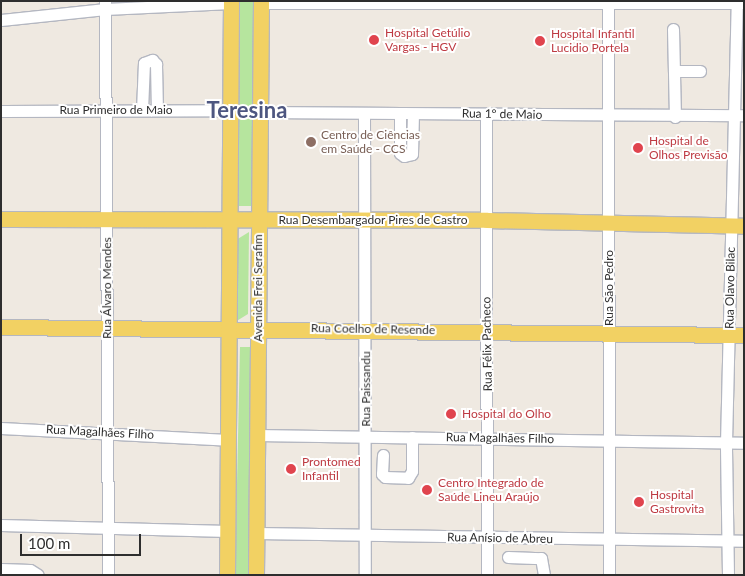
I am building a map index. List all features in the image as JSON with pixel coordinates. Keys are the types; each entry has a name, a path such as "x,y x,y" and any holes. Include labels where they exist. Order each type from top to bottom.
{"main road":[{"path":"227,575 231,2"},
{"name":"Avenida Frei Serafim","path":"256,575 258,219 261,112 260,2"},
{"name":"Rua Desembargador Pires de Castro","path":"1,219 487,220 737,226"},
{"name":"Rua Coelho de Resende","path":"1,327 610,331 737,335"}],"street":[{"path":"1,20 106,5 231,2"},
{"path":"260,2 740,2"},
{"name":"Rua São Pedro","path":"608,2 609,575"},
{"name":"Rua Olavo Bilac","path":"728,575 726,443 737,335 740,2"},
{"name":"Rua Álvaro Mendes","path":"106,5 105,110 108,329 106,527 108,575"},
{"path":"673,29 675,116"},
{"path":"142,110 144,63 152,60 156,64 157,110"},
{"path":"674,71 700,71"},
{"name":"Rua Primeiro de Maio","path":"1,110 231,110"},
{"name":"Rua 1º de Maio","path":"261,112 609,116 739,115"},
{"name":"Rua Paissandu","path":"364,114 366,329 365,575"},
{"path":"400,114 400,153 404,156 412,154 413,114"},
{"name":"Rua Félix Pacheco","path":"486,114 487,575"},
{"name":"Rua Magalhães Filho","path":"1,428 107,432 228,440"},
{"name":"Rua Magalhães Filho","path":"257,435 744,443"},
{"path":"382,455 382,474 385,477 408,478 412,471 412,437"},
{"path":"1,525 228,531"},
{"name":"Rua Anísio de Abreu","path":"257,533 609,541 744,541"},
{"path":"508,557 541,558 544,575"},
{"path":"1,569 30,570 38,575"}],"green space":[{"path":"238,1 253,1 253,206 238,206"},
{"path":"249,232 248,314 235,322 236,240"},
{"path":"240,347 251,347 251,575 235,575"}],"place":[{"name":"Hospital Getúlio Vargas - HGV","path":"374,40"},
{"name":"Hospital Infantil Lucidio Portela","path":"540,41"},
{"name":"Centro de Ciências em Saúde - CCS","path":"311,142"},
{"name":"Hospital de Olhos Previsão","path":"638,148"},
{"name":"Hospital do Olho","path":"451,414"},
{"name":"Prontomed Infantil","path":"291,469"},
{"name":"Centro Integrado de Saúde Lineu Araújo","path":"427,490"},
{"name":"Hospital Gastrovita","path":"639,502"}],"district":[{"name":"Teresina","path":"247,110"}]}
